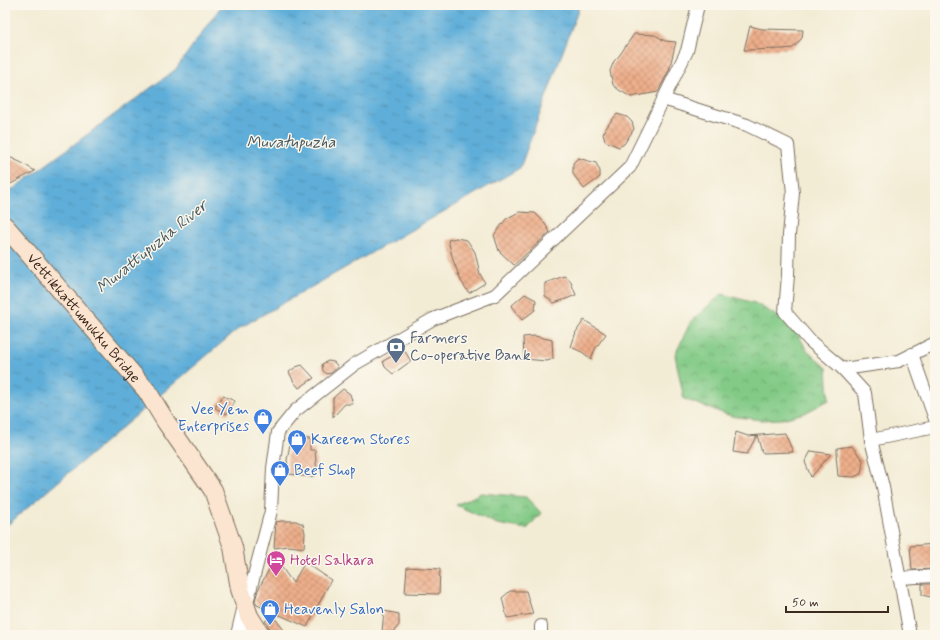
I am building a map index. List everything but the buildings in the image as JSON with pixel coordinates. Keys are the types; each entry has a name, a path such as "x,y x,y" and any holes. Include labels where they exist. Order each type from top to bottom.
{"main road":[{"name":"Vettikkattumukku Bridge","path":"5,226 147,391 166,422 213,490 233,547 240,589 248,616 261,635"}],"street":[{"path":"238,635 271,511 273,468 278,432 295,411 355,364 433,319 495,295 630,167 687,51 698,5"},
{"path":"663,100 747,125 788,146 794,193 789,235 785,312 810,341 843,369 865,393 872,440 883,487 910,635"},
{"path":"843,369 899,361 935,343"},
{"path":"912,354 935,419"},
{"path":"872,440 935,427"},
{"path":"899,578 935,576"}],"green space":[{"path":"722,294 755,303 794,326 806,349 827,368 829,400 805,413 782,419 761,420 731,416 684,399 675,355 691,321"},
{"path":"481,493 526,497 541,513 527,529 497,524 456,505"}],"water":[{"name":"Muvatupuzha","path":"222,5 580,5 520,168 238,329 5,527 5,195 175,70"}],"place":[{"name":"Farmers Co-operative Bank","path":"396,364"},
{"name":"Vee Yem Enterprises","path":"263,435"},
{"name":"Kareem Stores","path":"297,456"},
{"name":"Beef Shop","path":"280,487"},
{"name":"Hotel Salkara","path":"276,577"},
{"name":"Heavenly Salon","path":"270,626"}],"water label":[{"name":"Muvattupuzha River","path":"151,246"}]}
